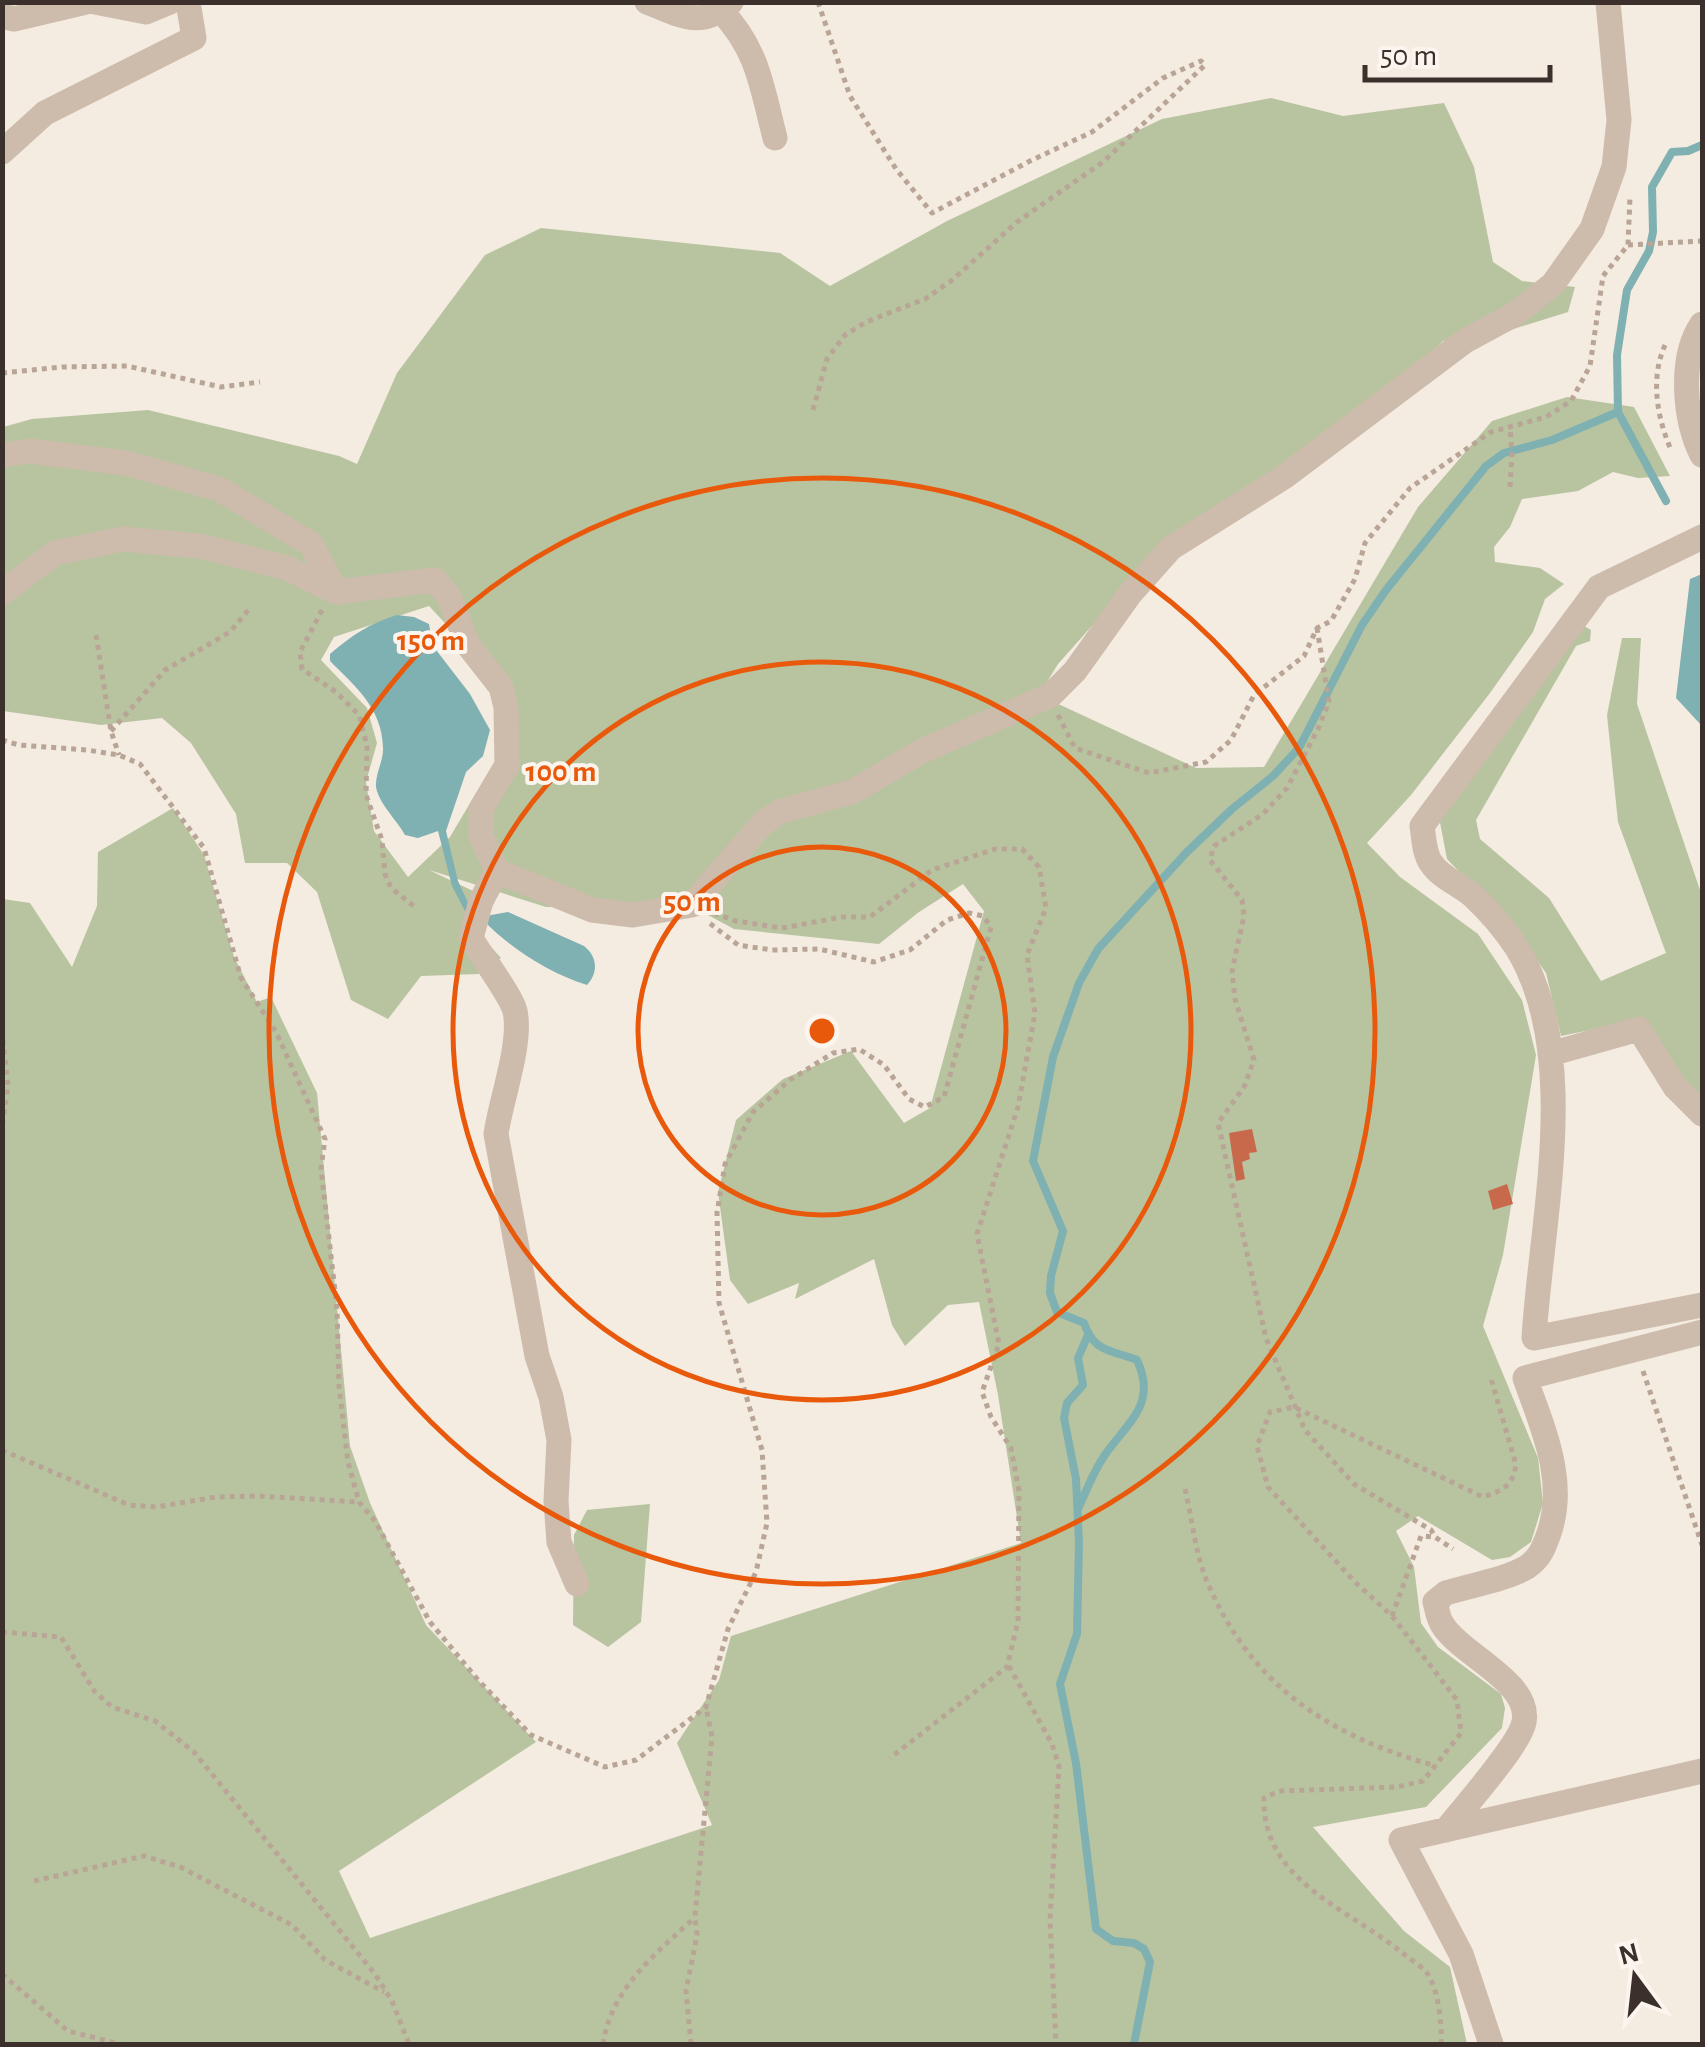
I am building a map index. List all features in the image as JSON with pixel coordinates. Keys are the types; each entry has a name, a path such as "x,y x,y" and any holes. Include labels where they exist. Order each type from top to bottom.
{"street":[{"path":"2,16 14,19 86,2"},
{"path":"96,2 146,12 170,2"},
{"path":"2,152 45,113 194,38 188,2"},
{"path":"647,2 696,20 726,7 754,60 776,138"},
{"path":"2,593 55,553 122,539 200,546 287,568 336,592 435,580 448,595 468,645 501,688 506,707 507,765 481,809 480,836 498,871 592,910 633,915 692,906 762,824 781,811 852,792 922,752 1051,695 1075,671 1130,594 1170,548 1284,477 1465,340 1515,314 1553,284 1592,229 1614,168 1619,120 1608,2"},
{"path":"1702,324 1696,334 1685,391 1702,454"},
{"path":"2,455 30,451 126,463 219,489 311,544 336,592"},
{"path":"1702,538 1600,588 1422,826 1428,860 1472,896 1516,947 1540,997 1550,1054 1550,1206 1538,1270 1534,1338 1702,1305"},
{"path":"498,871 481,902 471,938 514,1008 517,1039 496,1134 537,1356 551,1397 558,1440 559,1542 577,1584"},
{"path":"1550,1054 1640,1029 1675,1087 1702,1114"},
{"path":"1446,1830 1512,1744 1524,1722 1521,1700 1495,1670 1440,1623 1436,1602 1446,1593 1524,1568 1540,1556 1552,1525 1556,1489 1550,1449 1525,1378 1702,1332"},
{"path":"1491,2044 1461,1954 1400,1840 1702,1770"}],"path":[{"path":"812,410 827,359 845,335 866,322 925,300 1017,222 1103,162 1205,65 1200,60 1163,78 1092,132 1030,160 932,213 896,169 850,96 818,2"},
{"path":"1051,695 1063,731 1075,748 1148,773 1206,762 1230,740 1254,694 1304,656 1317,628 1331,621 1356,579 1365,543 1410,488 1491,432 1546,418 1572,401 1590,366 1603,276 1628,245 1631,180"},
{"path":"1628,245 1702,241"},
{"path":"2,373 128,366 220,387 260,382"},
{"path":"1510,427 1510,487"},
{"path":"336,592 300,652 302,669 336,692 358,716 367,746 366,796 382,840 385,874 391,888 415,907"},
{"path":"112,731 165,670 230,632 250,608"},
{"path":"1317,628 1328,702 1318,729 1287,788 1263,814 1214,846 1210,860 1242,900 1244,916 1232,971 1254,1060 1244,1086 1218,1123 1266,1338 1305,1430 1354,1484 1431,1530 1434,1537"},
{"path":"96,636 112,731 120,754"},
{"path":"2,740 120,754 140,764 204,848 242,978 276,1032 324,1138 320,1168 337,1309 339,1386 348,1462 359,1502 375,1521 430,1622 530,1735 606,1767 636,1760 706,1706"},
{"path":"692,906 736,921 782,928 842,916 870,917 932,870 994,849 1022,849 1039,868 1046,908 1027,955 1035,1013 1018,1106 977,1234 999,1344 982,1392 991,1417 1010,1448 1019,1492 1018,1621 1008,1664 890,1758"},
{"path":"691,2044 686,1990 697,1934 695,1916 712,1737 706,1706 728,1629 756,1572 767,1524 762,1450 719,1303 717,1213 726,1164 753,1112 790,1080 833,1053 859,1049 884,1066 909,1098 925,1106 944,1097 991,928 983,916 958,916 947,920 910,950 874,962 819,949 772,950 738,945 692,906"},
{"path":"2,1030 8,1086 2,1128"},
{"path":"1636,1349 1702,1544"},
{"path":"1441,2044 1442,2026 1429,1975 1303,1884 1276,1853 1264,1817 1264,1798 1279,1791 1398,1787 1423,1781 1461,1733 1456,1700 1392,1616 1355,1582 1268,1487 1257,1446 1270,1412 1294,1407 1483,1497 1507,1488 1514,1480 1516,1465 1490,1374"},
{"path":"2,1450 130,1506 156,1507 258,1496 359,1502"},
{"path":"1185,1489 1205,1576 1234,1637 1270,1681 1311,1714 1389,1752 1436,1766"},
{"path":"1392,1616 1421,1536 1434,1537 1453,1549"},
{"path":"2,1632 61,1637 95,1692 112,1707 155,1721 194,1752 376,1974 410,2044"},
{"path":"1008,1664 1052,1744 1058,1766 1050,1920 1056,2044"},
{"path":"34,1881 144,1856 180,1867 292,1925 325,1960 387,1994"},
{"path":"603,2044 615,2002 632,1976 695,1916"},
{"path":"2,1974 68,2031 120,2044"}],"green space":[{"path":"1271,98 1343,116 1444,103 1474,167 1493,262 1522,281 1575,287 1568,312 1491,336 1443,341 1352,434 1131,582 1058,664 1039,695 1196,768 1264,767 1418,507 1492,421 1567,397 1634,407 1670,476 1638,478 1613,472 1578,491 1522,499 1510,527 1494,547 1495,562 1540,568 1564,584 1545,599 1533,632 1490,693 1411,795 1367,843 1400,877 1478,934 1522,1000 1536,1055 1503,1255 1483,1326 1538,1458 1543,1503 1531,1542 1510,1557 1492,1560 1418,1516 1396,1531 1414,1567 1421,1623 1438,1647 1501,1694 1505,1708 1502,1728 1426,1807 1313,1827 1404,1931 1450,1967 1467,2044 3,2044 3,899 30,903 72,967 97,906 98,852 173,808 204,855 234,957 257,1002 271,997 317,1093 350,1446 370,1503 426,1625 536,1742 339,1871 370,1938 712,1825 677,1743 719,1680 731,1636 1021,1543 979,1302 948,1305 905,1346 892,1325 874,1259 795,1299 799,1283 748,1304 730,1280 718,1192 736,1120 783,1079 851,1051 904,1123 930,1108 984,911 963,884 879,944 734,929 693,907 546,907 429,870 492,900 472,926 501,958 478,974 421,976 388,1019 351,1000 317,892 287,863 245,863 236,814 191,743 162,718 101,725 3,711 3,427 32,419 148,410 339,456 357,464 397,373 485,255 541,228 780,253 830,286 947,221 1162,119","holes":["429,606 487,668 504,746 450,837 408,877 374,831 366,782 377,743 367,708 321,660 334,637"]},
{"path":"1579,623 1591,630 1590,641 1576,646 1476,820 1480,839 1549,898 1601,981 1666,953 1618,822 1607,715 1622,638 1641,638 1637,704 1702,896 1702,1101 1681,1079 1644,1019 1561,1036 1546,973 1516,931 1447,859 1439,817"},
{"path":"650,1504 641,1622 608,1647 573,1625 574,1535 587,1510"}],"water":[{"path":"1702,574 1702,726 1676,698 1690,579"},
{"path":"397,615 429,624 433,646 470,694 490,730 483,756 466,772 446,831 458,881 471,909 466,913 452,886 438,831 418,838 405,835 381,800 376,787 383,747 378,721 366,699 330,661 330,654 353,636"},
{"path":"508,912 584,946 594,959 595,970 587,985 531,959 483,920"}],"building":[{"path":"1252,1129 1257,1152 1249,1153 1250,1159 1242,1162 1245,1179 1236,1181 1229,1133"},
{"path":"1507,1184 1513,1204 1493,1210 1488,1191"}],"waterway":[{"path":"1078,1509 1094,1472 1138,1410 1144,1388 1137,1360 1099,1345 1084,1323 1057,1312 1050,1293 1063,1231 1033,1161 1053,1057 1079,983 1098,949 1186,853 1299,748 1362,625 1486,466 1504,453 1552,440 1618,412 1617,355 1627,290 1649,251 1653,232 1652,187 1672,152 1702,145"},
{"path":"1618,412 1666,501"},
{"path":"1088,1335 1078,1358 1083,1385 1067,1403 1064,1418 1076,1479 1079,1543 1077,1634 1060,1684 1076,1763 1096,1929 1113,1941 1134,1943 1144,1949 1150,1962 1134,2044"}]}
